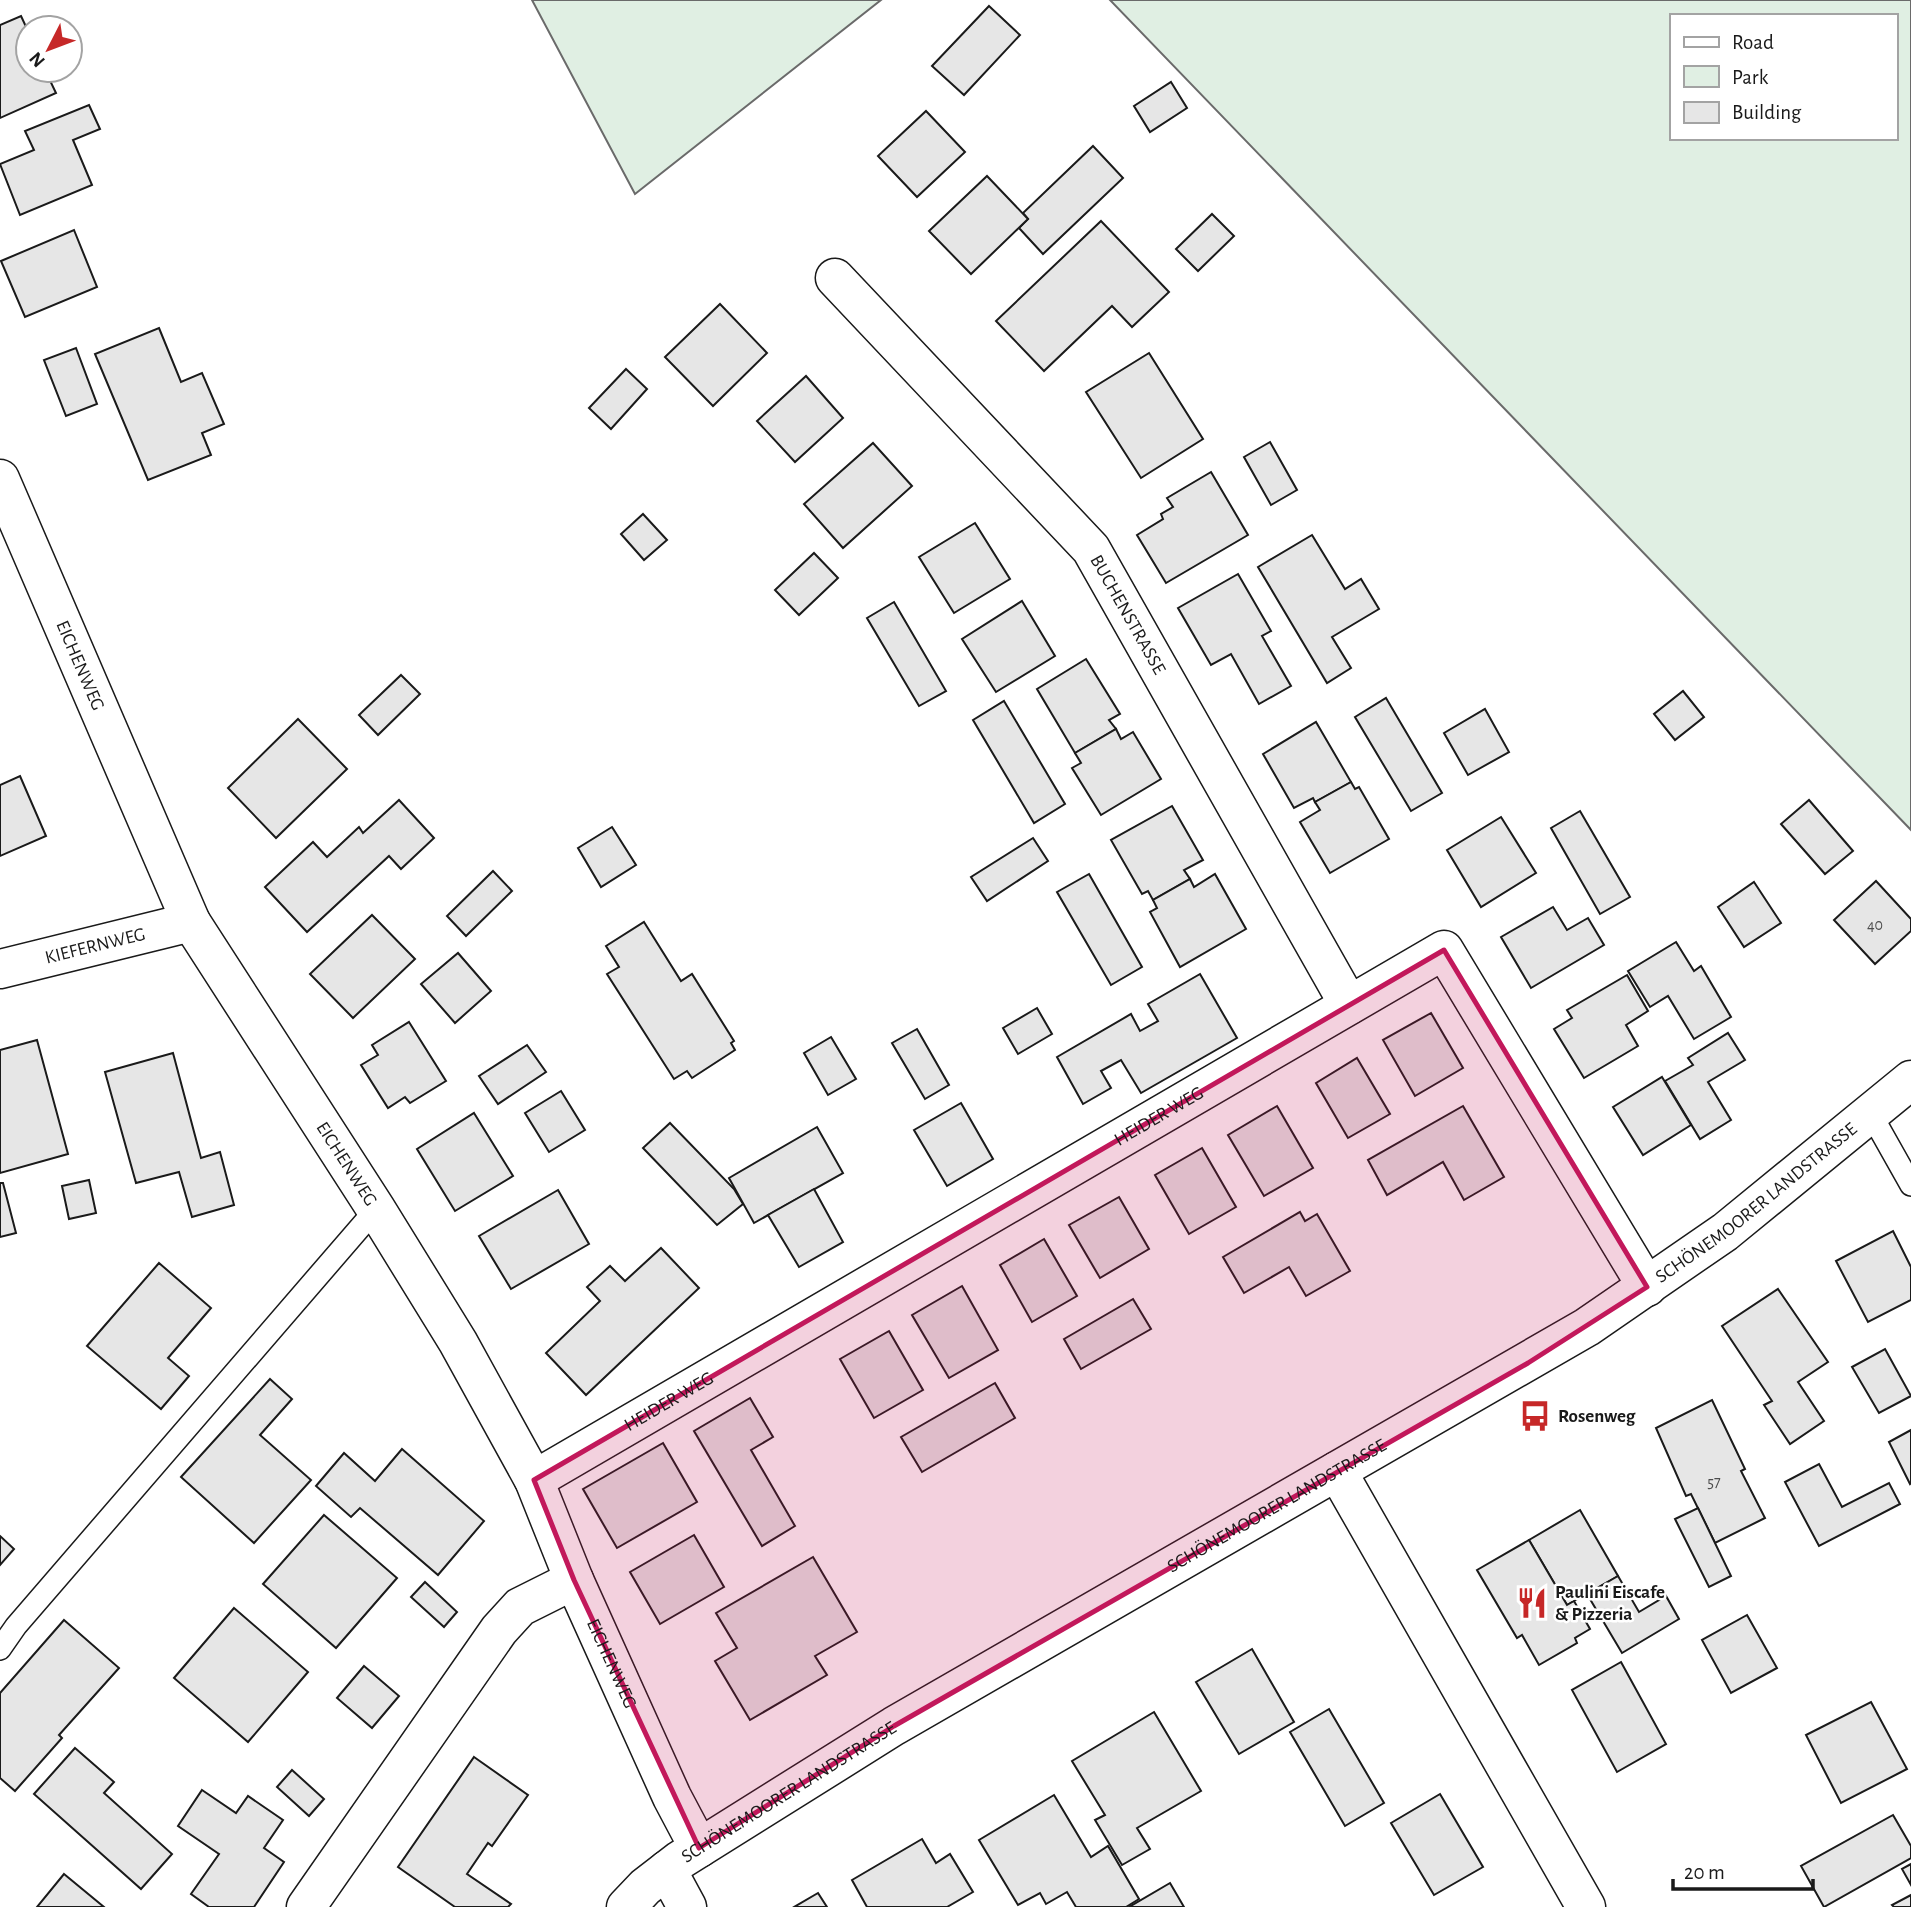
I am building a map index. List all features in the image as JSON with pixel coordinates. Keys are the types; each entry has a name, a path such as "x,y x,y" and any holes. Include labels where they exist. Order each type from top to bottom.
{"street":[{"name":"BUCHENSTRASSE","path":"835,278 1091,549 1349,1005"},
{"name":"EICHENWEG","path":"0,479 191,922 376,1209 458,1342 534,1480 573,1580 672,1797 699,1848"},
{"name":"KIEFERNWEG","path":"0,969 191,922"},
{"name":"HEIDER WEG","path":"534,1480 1444,950 1647,1287"},
{"name":"SCHÖNEMOORER LANDSTRASSE","path":"626,1907 645,1887 699,1848 894,1726 1587,1327 1725,1231 1911,1080"},
{"path":"1338,1471 1577,1904"},
{"path":"306,1907 499,1630 520,1607 573,1580"},
{"path":"667,1870 687,1907"}],"lane":[{"path":"1871,1114 1911,1185"},
{"path":"0,1649 16,1626 376,1209"}],"highlighted area":[{"path":"1444,950 1647,1287 1528,1363 894,1726 699,1848 574,1580 534,1480"}],"green space":[{"path":"532,0 881,0 635,194"},
{"path":"1110,0 1911,0 1911,830"}],"building":[{"path":"989,6 1020,35 964,95 932,66"},
{"path":"14,19 14,84 52,84 56,93 0,118 0,25"},
{"path":"1171,82 1187,108 1150,132 1134,106"},
{"path":"89,105 100,129 73,140 92,185 20,215 0,164 34,150 25,131"},
{"path":"926,111 965,152 917,197 878,156"},
{"path":"1093,146 1123,178 1043,254 1019,228 1028,219 1023,213"},
{"path":"987,176 1028,219 971,274 929,231"},
{"path":"1212,214 1234,236 1198,271 1176,249"},
{"path":"1101,221 1169,292 1132,327 1112,306 1044,371 996,321"},
{"path":"74,230 97,287 25,317 1,261"},
{"path":"720,304 767,353 713,406 665,357"},
{"path":"159,328 181,382 202,373 224,424 202,433 211,455 148,480 95,354"},
{"path":"76,348 97,404 66,416 44,360"},
{"path":"1149,353 1203,439 1141,478 1086,392"},
{"path":"626,369 647,389 611,429 589,408"},
{"path":"806,376 843,418 795,462 757,421"},
{"path":"1270,442 1297,490 1271,505 1244,457"},
{"path":"873,443 912,486 843,548 804,504"},
{"path":"1211,472 1248,535 1166,583 1137,535 1163,519 1161,514 1173,507 1167,498"},
{"path":"643,514 667,540 644,560 621,534"},
{"path":"975,523 1010,579 954,613 919,557"},
{"path":"1312,535 1345,589 1361,579 1379,609 1332,637 1351,668 1327,683 1258,567"},
{"path":"814,553 838,578 799,615 775,590"},
{"path":"1238,574 1271,631 1262,636 1291,686 1259,704 1231,654 1211,665 1178,608"},
{"path":"1022,601 1055,656 996,692 962,639"},
{"path":"894,602 946,691 919,706 867,618"},
{"path":"1086,659 1120,714 1109,720 1116,729 1075,753 1037,689"},
{"path":"401,675 420,694 378,735 359,715"},
{"path":"1683,691 1704,717 1675,740 1654,714"},
{"path":"1386,698 1442,793 1411,811 1355,717"},
{"path":"1004,701 1065,804 1034,823 973,720"},
{"path":"1485,709 1509,752 1468,775 1444,733"},
{"path":"298,719 347,769 276,838 228,788"},
{"path":"1316,722 1351,782 1315,802 1313,798 1294,808 1263,754"},
{"path":"1116,729 1121,739 1133,732 1161,779 1101,815 1072,768 1081,763 1075,753"},
{"path":"20,776 46,836 0,856 0,785"},
{"path":"1351,782 1355,789 1359,787 1389,839 1330,873 1300,822 1320,810 1315,802"},
{"path":"399,800 434,838 401,869 389,856 307,932 265,887 313,842 327,857 359,827 363,833"},
{"path":"1809,800 1853,851 1825,874 1781,824"},
{"path":"1172,806 1203,860 1184,870 1190,879 1153,900 1148,891 1142,894 1111,840"},
{"path":"1580,811 1630,897 1600,914 1551,828"},
{"path":"1501,817 1536,873 1481,907 1447,850"},
{"path":"612,827 636,865 601,887 578,848"},
{"path":"1033,838 1048,861 987,901 971,877"},
{"path":"493,871 512,891 466,936 447,916"},
{"path":"1089,874 1142,967 1111,985 1057,892"},
{"path":"1215,874 1246,929 1180,967 1150,912 1157,908 1153,900 1190,879 1194,887"},
{"path":"1876,881 1911,919 1911,931 1875,964 1834,920"},
{"path":"1754,882 1781,923 1744,947 1718,907"},
{"path":"1553,907 1567,930 1588,918 1604,945 1531,988 1501,937"},
{"path":"372,915 415,959 353,1018 310,974"},
{"path":"644,922 681,981 692,974 734,1041 731,1043 735,1050 692,1078 687,1071 674,1079 607,974 619,967 606,946"},
{"path":"1676,942 1694,971 1701,966 1731,1017 1694,1039 1668,996 1650,1007 1628,971"},
{"path":"458,953 491,991 455,1023 421,984"},
{"path":"1200,974 1237,1038 1141,1093 1121,1060 1101,1071 1111,1088 1083,1104 1057,1057 1131,1014 1140,1031 1158,1021 1148,1004"},
{"path":"1627,975 1648,1011 1626,1025 1638,1046 1584,1078 1554,1029 1572,1018 1567,1010"},
{"path":"1037,1008 1052,1034 1018,1054 1003,1028"},
{"path":"1431,1013 1463,1068 1415,1096 1383,1040"},
{"path":"409,1022 446,1081 410,1103 405,1097 388,1108 361,1065 378,1055 372,1045"},
{"path":"917,1029 949,1085 925,1099 892,1043"},
{"path":"1728,1033 1745,1060 1708,1082 1731,1120 1700,1139 1665,1081 1693,1065 1688,1058"},
{"path":"831,1037 856,1079 828,1095 804,1053"},
{"path":"37,1040 68,1154 0,1173 0,1050"},
{"path":"527,1045 546,1072 498,1104 479,1076"},
{"path":"173,1053 201,1158 220,1152 234,1205 192,1217 179,1172 136,1183 105,1072"},
{"path":"1357,1058 1390,1114 1348,1138 1316,1083"},
{"path":"1662,1077 1691,1125 1643,1155 1613,1107"},
{"path":"561,1091 585,1130 549,1152 525,1113"},
{"path":"961,1103 993,1159 947,1186 914,1130"},
{"path":"1277,1106 1313,1168 1264,1196 1228,1135"},
{"path":"1463,1106 1504,1177 1464,1200 1443,1162 1387,1195 1368,1160"},
{"path":"474,1113 513,1176 455,1211 417,1149"},
{"path":"670,1123 734,1189 743,1204 717,1225 643,1148"},
{"path":"817,1127 843,1173 754,1223 729,1178"},
{"path":"1202,1148 1236,1207 1189,1234 1155,1175"},
{"path":"89,1180 96,1213 69,1219 62,1186"},
{"path":"0,1183 3,1183 16,1233 0,1237"},
{"path":"814,1189 843,1242 799,1267 768,1215"},
{"path":"558,1190 589,1244 511,1289 479,1236"},
{"path":"1119,1197 1149,1249 1100,1278 1069,1225"},
{"path":"1300,1212 1305,1221 1317,1214 1350,1271 1306,1296 1289,1267 1244,1293 1223,1257"},
{"path":"1893,1231 1911,1267 1911,1300 1868,1322 1836,1261"},
{"path":"1044,1239 1077,1296 1032,1322 1000,1265"},
{"path":"661,1248 699,1288 586,1395 546,1353 600,1301 587,1287 610,1266 625,1281"},
{"path":"159,1263 211,1308 168,1358 189,1376 161,1409 87,1346"},
{"path":"962,1286 998,1350 949,1378 912,1315"},
{"path":"1778,1289 1828,1362 1798,1382 1824,1421 1790,1444 1764,1405 1772,1401 1722,1326"},
{"path":"1133,1299 1151,1329 1081,1369 1064,1339"},
{"path":"889,1331 923,1390 874,1418 840,1359"},
{"path":"1885,1349 1911,1396 1879,1413 1852,1367"},
{"path":"270,1379 292,1399 260,1435 311,1480 254,1543 181,1477"},
{"path":"995,1383 1015,1418 922,1472 901,1437"},
{"path":"750,1398 773,1437 751,1450 795,1526 762,1546 694,1431"},
{"path":"1712,1400 1745,1469 1741,1471 1765,1518 1715,1543 1691,1494 1686,1496 1656,1428"},
{"path":"1911,1430 1911,1483 1910,1484 1889,1442"},
{"path":"663,1443 697,1502 617,1548 583,1489"},
{"path":"402,1449 484,1521 438,1575 360,1508 351,1517 316,1486 344,1453 375,1481"},
{"path":"1819,1464 1842,1507 1889,1483 1900,1504 1819,1546 1785,1482"},
{"path":"1698,1508 1731,1576 1709,1587 1675,1519"},
{"path":"1580,1510 1618,1576 1567,1605 1529,1540"},
{"path":"324,1515 397,1578 336,1648 263,1584"},
{"path":"694,1535 724,1587 660,1624 630,1572"},
{"path":"0,1536 14,1549 0,1565"},
{"name":"Paulini Eiscafe & Pizzeria","path":"1529,1540 1567,1605 1574,1601 1590,1629 1575,1638 1577,1643 1539,1665 1522,1635 1517,1638 1477,1570"},
{"path":"813,1557 857,1632 815,1656 827,1675 750,1720 715,1661 737,1648 716,1613"},
{"path":"1618,1576 1639,1612 1666,1596 1679,1619 1622,1653 1587,1594"},
{"path":"425,1582 457,1612 444,1627 411,1597"},
{"path":"234,1608 308,1672 248,1742 174,1678"},
{"path":"1747,1615 1777,1668 1731,1693 1702,1640"},
{"path":"64,1620 119,1668 59,1735 62,1738 15,1791 0,1778 0,1693"},
{"path":"1252,1649 1294,1722 1239,1754 1196,1682"},
{"path":"1621,1662 1666,1744 1617,1772 1572,1690"},
{"path":"364,1666 399,1696 372,1728 337,1698"},
{"path":"1871,1702 1907,1769 1841,1803 1806,1735"},
{"path":"1329,1709 1384,1803 1345,1826 1290,1732"},
{"path":"1154,1712 1201,1791 1137,1828 1150,1849 1122,1865 1095,1820 1105,1815 1072,1761"},
{"path":"75,1748 114,1782 104,1793 172,1854 141,1889 34,1794"},
{"path":"474,1757 528,1795 492,1846 488,1843 467,1874 511,1904 508,1907 455,1907 398,1867"},
{"path":"292,1770 324,1799 309,1816 277,1787"},
{"path":"202,1790 236,1813 248,1796 283,1820 264,1848 284,1862 254,1907 209,1907 191,1894 219,1854 178,1826"},
{"path":"1440,1794 1483,1867 1434,1895 1391,1823"},
{"path":"1054,1795 1091,1857 1108,1846 1139,1899 1126,1907 1076,1907 1067,1892 1046,1904 1040,1893 1018,1905 979,1840"},
{"path":"1893,1815 1911,1846 1911,1858 1824,1907 1801,1866"},
{"path":"922,1839 936,1863 950,1854 973,1892 947,1907 867,1907 852,1880"},
{"path":"1911,1864 1911,1885 1902,1869"},
{"path":"64,1874 104,1907 37,1907"},
{"path":"1170,1883 1184,1907 1129,1907"},
{"path":"818,1893 827,1907 794,1907"},
{"path":"1911,1895 1911,1907 1892,1905"}],"place":[{"name":"Rosenweg","path":"1535,1416"},
{"name":"Paulini Eiscafe & Pizzeria","path":"1532,1603"}]}
